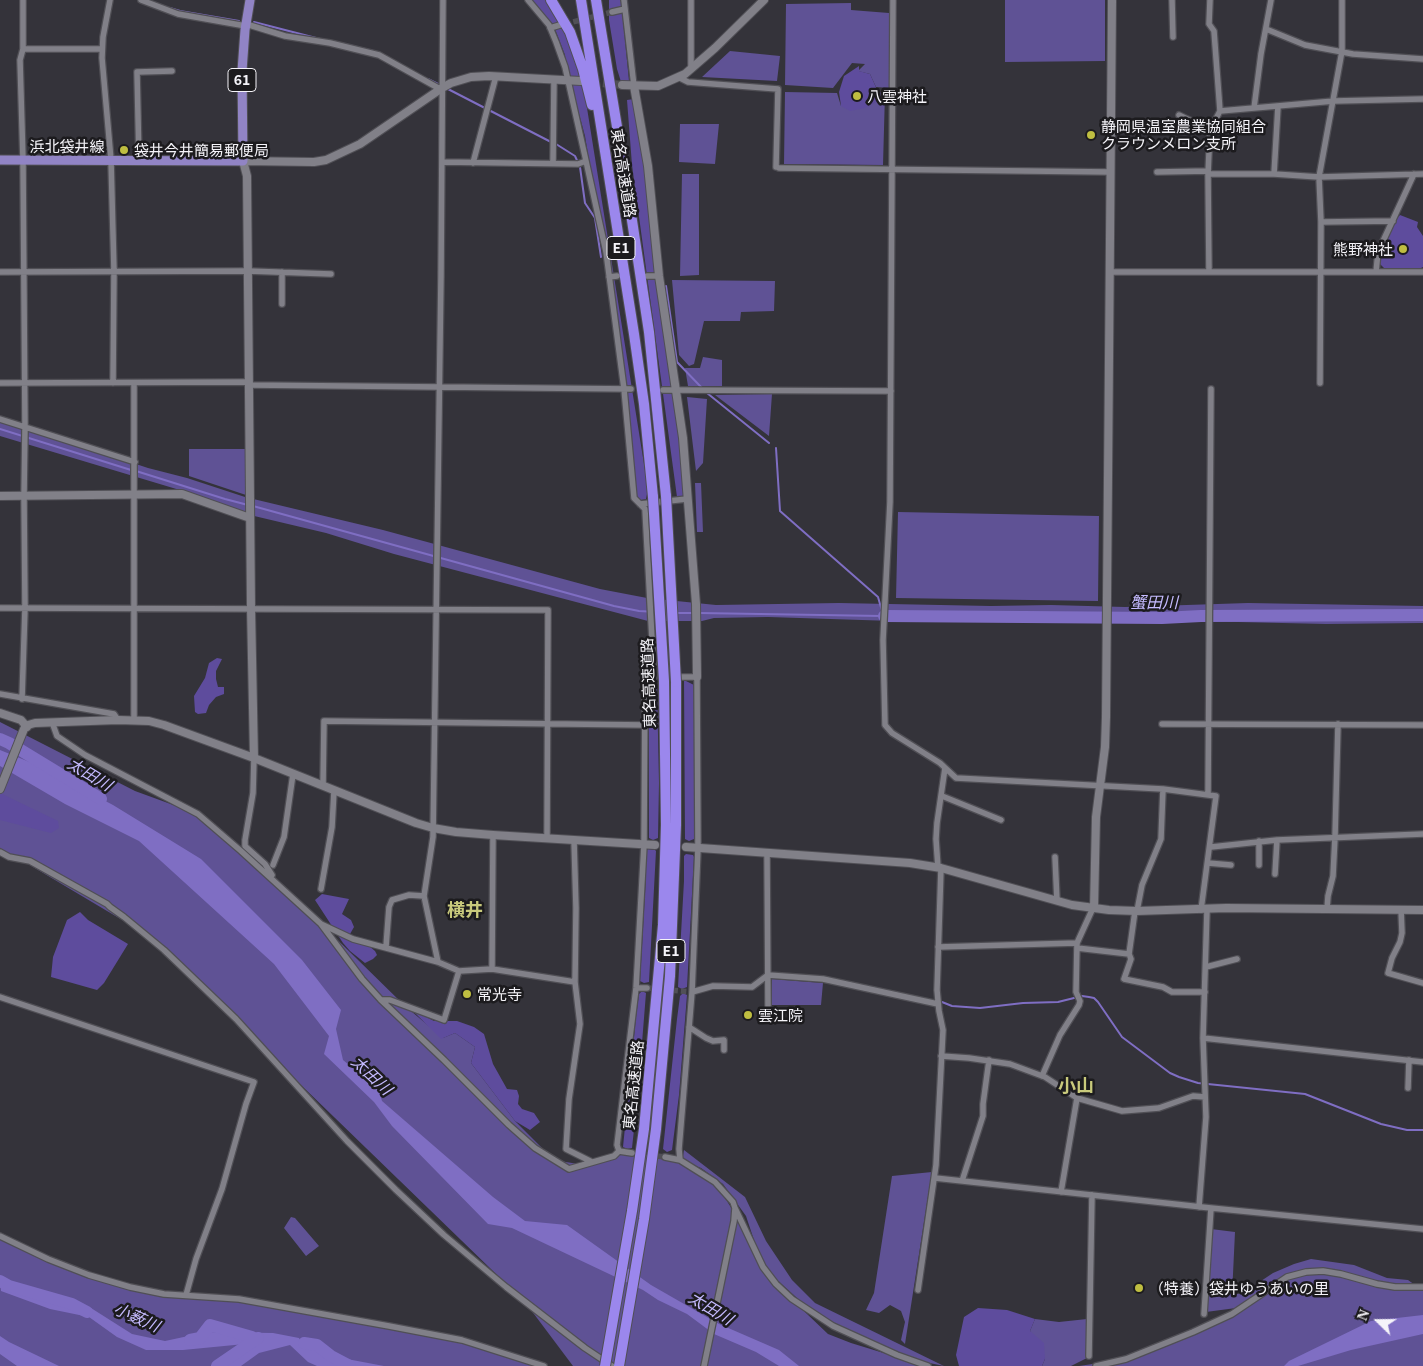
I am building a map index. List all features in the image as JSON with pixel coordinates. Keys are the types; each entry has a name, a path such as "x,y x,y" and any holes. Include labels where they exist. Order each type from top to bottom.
{"highway":[{"path":"551,0 570,32 583,69 619,236"},
{"name":"東名高速道路","path":"581,0 643,395 653,497 666,825 662,925 644,1129 605,1366"},
{"name":"東名高速道路","path":"596,0 626,181 648,332 666,496 676,682 676,825 670,976 656,1129 644,1219 619,1366"},
{"path":"600,0 601,33"}],"main road":[{"name":"61","path":"243,161 242,71 250,0"},
{"name":"浜北袋井線","path":"0,160 243,161"}],"street":[{"path":"22,699 25,608 24,497 26,427 20,60 23,49 23,0"},
{"path":"110,0 102,49 111,160 114,271 112,383"},
{"path":"141,0 178,14 246,25 285,36 330,43 379,55 441,89"},
{"path":"438,962 424,896 433,828 443,0"},
{"path":"528,0 550,28 565,67 606,252 624,389 634,498 645,509 652,617 659,679"},
{"path":"624,0 634,86 648,166 660,276 683,438 696,604 698,848 692,992 679,1149 680,1160"},
{"path":"691,0 691,68"},
{"path":"622,85 658,86 678,77 691,68 764,0"},
{"path":"893,0 890,502 883,640 885,725 892,733 946,768 956,778 1163,789 1216,796 1204,910 1206,967 1203,1038 1206,1117 1199,1207"},
{"path":"1042,1076 1060,1035 1079,1005 1080,1001 1076,992 1077,946 1094,908 1096,817 1106,717 1112,0"},
{"path":"1172,0 1173,37"},
{"path":"1209,272 1208,172 1210,130 1220,111 1214,31 1209,24 1210,0"},
{"path":"1254,108 1271,0"},
{"path":"1320,383 1321,222 1319,176 1342,51 1342,0"},
{"path":"612,12 625,9"},
{"path":"550,28 560,25"},
{"path":"1266,29 1306,45 1353,54 1423,59"},
{"path":"23,49 102,49"},
{"path":"139,161 137,72 172,71"},
{"path":"473,163 496,76"},
{"path":"276,882 265,864 246,846 245,840 253,793 254,758 248,271 246,176 243,161 326,160 360,144 451,83 471,77 496,76 582,81"},
{"path":"678,77 688,82 778,89 777,168 1110,172"},
{"path":"553,163 554,80"},
{"path":"1220,111 1334,101 1423,99"},
{"path":"1274,174 1278,106"},
{"path":"1179,115 1210,130"},
{"path":"442,162 578,164 586,161"},
{"path":"1157,172 1319,176 1423,174"},
{"path":"1376,272 1378,252 1414,174"},
{"path":"1321,222 1393,221"},
{"path":"0,272 248,271 331,274"},
{"path":"282,272 282,304"},
{"path":"1110,272 1423,272"},
{"path":"609,277 617,276"},
{"path":"647,276 660,276"},
{"path":"0,383 631,389"},
{"path":"134,384 136,608 134,720"},
{"path":"1208,794 1211,389"},
{"path":"663,390 891,391"},
{"path":"0,419 135,462"},
{"path":"0,496 182,494 250,518"},
{"path":"640,504 687,499"},
{"path":"0,608 548,610 547,838"},
{"path":"619,1151 617,1145 636,988 644,845 645,687 659,679 697,677"},
{"path":"0,694 114,714 118,720"},
{"path":"0,713 20,720 25,728"},
{"path":"0,789 25,728 35,723 134,720 164,725 433,828 493,835 655,845"},
{"path":"323,786 324,721 646,725"},
{"path":"52,722 57,736 85,755 198,814 276,882 321,924 362,980 381,1000 534,1148 569,1169 614,1156 619,1151"},
{"path":"1162,724 1423,725"},
{"path":"1328,909 1328,896 1333,876 1338,724"},
{"path":"918,1290 935,1178 943,1030 937,990 939,868 936,839 946,768"},
{"path":"273,865 284,836 293,774"},
{"path":"1163,789 1161,839 1142,885 1129,954 1131,959 1124,979 1163,987 1172,992 1205,992"},
{"path":"321,889 332,827 334,791"},
{"path":"942,796 1001,820"},
{"path":"1211,847 1259,841 1423,834"},
{"path":"492,969 493,835"},
{"path":"574,840 576,908 575,982 580,1024 569,1099 566,1149 592,1162"},
{"path":"1275,874 1277,840"},
{"path":"1259,841 1259,865"},
{"path":"686,847 884,860 939,868 1057,901 1094,908 1136,911 1226,908 1423,910"},
{"path":"0,852 9,857 30,861 107,904 157,944 236,1019 347,1141 444,1235 506,1287 585,1348 612,1366"},
{"path":"767,852 768,1007"},
{"path":"1055,857 1057,901"},
{"path":"1208,864 1231,865"},
{"path":"386,947 389,907 392,900 409,896 424,896"},
{"path":"1401,909 1402,932 1400,942 1392,958 1388,973 1423,983"},
{"path":"321,924 353,939 438,962 459,971 492,969 575,982"},
{"path":"938,946 1077,946 1129,954"},
{"path":"1206,967 1237,959"},
{"path":"381,1000 390,1000 444,1020 459,971"},
{"path":"692,992 713,986 752,987 768,976 823,979 938,1004"},
{"path":"636,988 648,988"},
{"path":"0,997 254,1082 222,1189 196,1260 186,1295"},
{"path":"689,1027 713,1041 724,1040 724,1050"},
{"path":"1203,1038 1423,1062"},
{"path":"941,1056 989,1060 1010,1064 1042,1076 1077,1098 1122,1111 1160,1108 1193,1096 1205,1097"},
{"path":"962,1181 984,1116 983,1104 989,1060"},
{"path":"1408,1088 1410,1060"},
{"path":"1061,1192 1077,1098"},
{"path":"619,1151 632,1153"},
{"path":"665,1157 680,1160 715,1182 733,1202 764,1267 776,1284 792,1299 833,1326 896,1355 928,1366"},
{"path":"935,1178 1423,1229"},
{"path":"1089,1356 1092,1195"},
{"path":"704,1366 734,1221 735,1208"},
{"path":"1204,1314 1211,1208"},
{"path":"0,1236 48,1259 89,1275 130,1287 164,1294 238,1299 462,1340 544,1366"},
{"path":"1096,1366 1126,1359 1193,1332 1232,1314 1287,1277 1306,1272 1323,1271 1396,1287 1423,1287"}],"shaded area":[{"path":"527,0 550,0 562,17 586,80 567,81 565,55 553,24"},
{"path":"609,0 621,0 629,81 622,85 617,69 609,20"},
{"path":"1005,0 1105,0 1105,61 1005,62"},
{"path":"851,3 851,10 889,13 889,88 876,87 870,74 858,71 865,64 852,63 833,88 785,85 786,4"},
{"path":"730,51 780,56 777,81 702,77"},
{"path":"859,66 859,71 870,74 879,94 876,102 865,108 850,111 841,106 839,92 844,76"},
{"path":"583,83 648,489 646,499 641,500 634,498 610,288 585,136 571,84"},
{"path":"785,92 837,93 841,106 874,103 878,92 885,93 883,165 784,164"},
{"path":"634,99 647,179 687,499 677,497 632,165 627,100"},
{"path":"680,124 719,124 715,164 679,162"},
{"path":"682,174 699,174 699,275 680,276"},
{"path":"1400,215 1418,222 1417,227 1423,236 1423,267 1399,272 1385,269 1377,261 1393,223"},
{"path":"672,280 775,281 774,311 741,312 740,321 704,321 694,364 689,366 679,355"},
{"path":"703,357 722,360 722,386 688,386 685,368 700,368"},
{"path":"772,394 769,436 715,395"},
{"path":"687,397 707,399 703,463 696,471"},
{"path":"0,419 148,468 187,478 245,497 383,530 600,589 647,598 716,605 839,603 1125,607 1248,603 1423,606 1423,623 893,621 768,617 714,618 702,621 648,621 394,554 326,533 250,515 183,491 0,436"},
{"path":"189,449 246,449 246,495 189,476"},
{"path":"695,483 701,483 703,532 697,532"},
{"path":"898,512 1099,516 1098,601 896,598"},
{"path":"217,658 222,659 216,671 216,679 218,687 224,687 224,694 216,697 209,705 206,713 198,714 195,712 194,696 205,678 209,663"},
{"path":"684,680 694,685 695,703 694,839 689,841 685,839"},
{"path":"651,685 657,687 659,783 658,838 653,840 649,838 647,689"},
{"path":"0,722 135,791 198,814 305,908 405,1006 443,1038 455,1033 475,1047 471,1063 515,1121 554,1160 584,1165 619,1151 677,1159 715,1182 757,1249 746,1216 723,1184 701,1168 682,1161 684,1150 745,1197 766,1241 792,1280 815,1303 944,1366 905,1358 818,1317 776,1279 785,1293 828,1334 926,1366 573,1366 525,1302 144,933 13,855 0,853"},
{"path":"0,750 37,765 113,805 201,859 302,960 341,1010 336,1029 343,1060 379,1090 382,1101 493,1197 525,1221 567,1225 651,1285 719,1324 779,1350 799,1366 779,1366 756,1352 714,1334 687,1314 658,1300 643,1290 512,1228 488,1224 392,1126 374,1102 324,1054 329,1036 274,964 139,841 65,804 0,766"},
{"path":"0,793 58,821 59,828 51,833 0,820"},
{"path":"648,849 656,851 649,982 644,983 640,981 646,851"},
{"path":"686,854 693,855 694,857 687,987 682,989 678,987 684,856"},
{"path":"322,894 349,899 342,914 351,920 354,927 350,934 363,941 375,951 377,955 373,959 365,963 343,943 315,900"},
{"path":"80,912 88,920 128,944 104,983 97,990 51,977 53,957 67,920"},
{"path":"772,979 823,983 821,1005 771,1005"},
{"path":"642,991 646,993 638,1093 632,1148 627,1149 623,1147 636,1017 639,994"},
{"path":"683,993 687,995 679,1095 672,1150 667,1152 663,1149 677,1019 680,996"},
{"path":"411,1009 434,1021 457,1021 474,1027 484,1034 493,1064 507,1089 517,1090 519,1096 518,1104 522,1109 534,1113 540,1122 530,1130 515,1121 471,1063 475,1047 455,1033 441,1039"},
{"path":"932,1172 905,1344 901,1340 905,1322 901,1311 890,1305 879,1313 866,1310 874,1293 892,1176"},
{"path":"291,1217 295,1218 319,1246 306,1256 284,1228"},
{"path":"1211,1229 1235,1232 1232,1295 1243,1293 1273,1273 1311,1259 1354,1265 1387,1278 1408,1280 1415,1285 1423,1285 1423,1366 1079,1366 1126,1359 1219,1320 1236,1308 1206,1312"},
{"path":"0,1235 40,1255 136,1291 234,1299 490,1348 544,1366 0,1366"},
{"path":"0,1280 27,1293 91,1308 132,1334 165,1341 207,1332 273,1333 299,1338 301,1342 317,1345 331,1356 384,1366 317,1366 308,1362 290,1345 259,1353 241,1366 212,1366 237,1357 255,1343 183,1350 146,1350 117,1337 89,1317 50,1309 1,1291"},
{"path":"978,1308 1007,1310 1035,1319 1030,1331 1044,1343 1045,1359 1042,1366 959,1366 956,1355 964,1317"},
{"path":"1423,1315 1423,1334 1351,1350 1298,1366 1284,1366 1289,1361 1371,1321"},
{"path":"1035,1319 1059,1322 1087,1319 1087,1358 1071,1366 1042,1366 1045,1359 1030,1331"},
{"path":"0,1336 59,1366 17,1366 0,1354"}],"waterway":[{"path":"170,8 239,21"},
{"path":"254,22 320,39"},
{"path":"332,41 373,51"},
{"path":"428,79 440,85"},
{"path":"446,88 551,142"},
{"path":"556,144 575,156 580,167 585,203 595,218 601,257"},
{"path":"666,286 677,362 702,388"},
{"path":"707,393 769,443"},
{"path":"0,429 131,470"},
{"path":"776,448 780,511 878,597 882,611"},
{"path":"136,471 248,505"},
{"path":"253,506 614,606 657,612"},
{"path":"676,613 694,613"},
{"path":"699,613 882,616"},
{"name":"蟹田川","path":"884,616 1162,618 1201,616 1423,615"},
{"name":"太田川","path":"0,739 101,799"},
{"path":"942,1002 952,1006 980,1008 1023,1003 1058,1002 1082,996 1094,998 1122,1037 1170,1073 1179,1077 1198,1083 1305,1094 1381,1124 1407,1130 1423,1130"},
{"name":"小薮川","path":"0,1281 9,1286 72,1304 87,1312"},
{"name":"小薮川","path":"190,1340 200,1338 210,1325 252,1337"},
{"path":"217,1366 258,1338"},
{"path":"304,1343 317,1345 331,1356 350,1366"}],"tunnel":[{"path":"565,24 612,12"},
{"path":"591,82 622,85"},
{"path":"647,988 692,992"},
{"path":"632,1153 665,1157"}],"place":[{"name":"八雲神社","path":"857,96"},
{"name":"静岡県温室農業協同組合 クラウンメロン支所","path":"1091,135"},
{"name":"袋井今井簡易郵便局","path":"124,150"},
{"name":"熊野神社","path":"1403,249"},
{"name":"常光寺","path":"467,994"},
{"name":"雲江院","path":"748,1015"},
{"name":"（特養）袋井ゆうあいの里","path":"1139,1288"}],"district":[{"name":"横井","path":"465,909"},
{"name":"小山","path":"1076,1085"}]}
